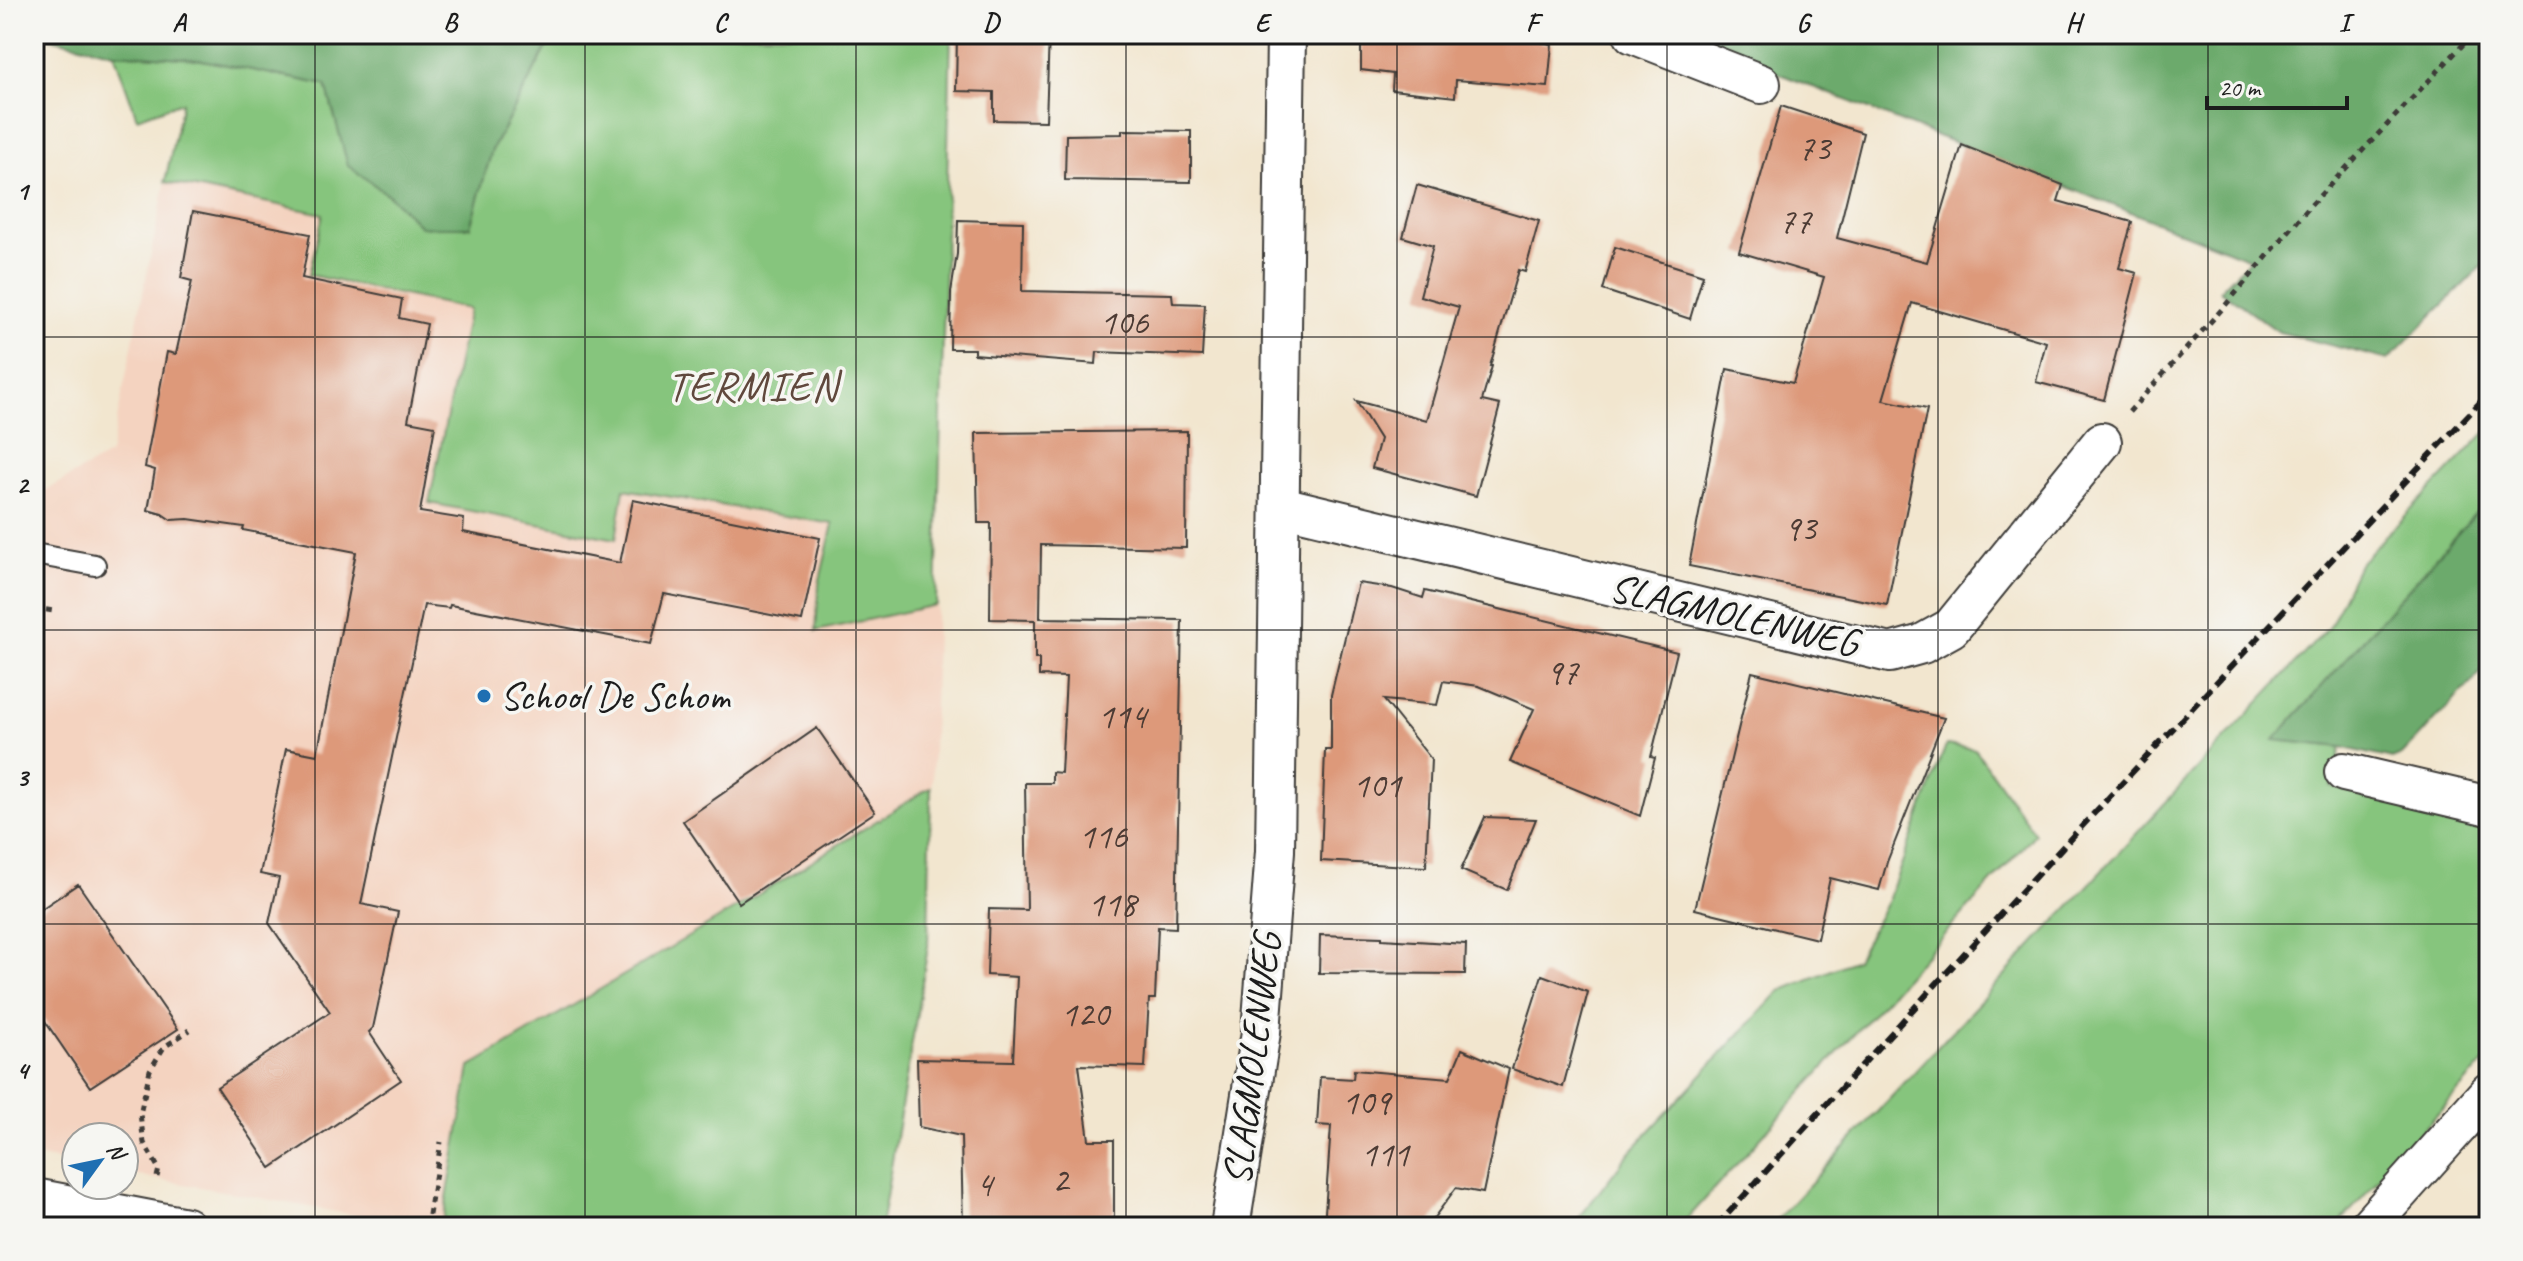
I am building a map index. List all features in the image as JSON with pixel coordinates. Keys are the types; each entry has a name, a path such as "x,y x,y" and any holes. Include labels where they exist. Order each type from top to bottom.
{"street":[{"name":"SLAGMOLENWEG","path":"1230,1227 1261,1032 1275,851 1286,34"},
{"path":"1633,34 1761,84"},
{"name":"SLAGMOLENWEG","path":"1281,506 1890,653 1922,644 1951,628 2102,442"},
{"path":"2344,772 2489,806"},
{"path":"2368,1227 2489,1092"},
{"path":"34,1198 186,1227"}],"lane":[{"path":"34,554 95,565"}],"path":[{"path":"2102,442 2312,204 2473,34"},
{"path":"34,608 54,611"},
{"path":"158,1175 159,1169 144,1143 140,1114 150,1070 164,1047 190,1030"},
{"path":"427,1227 441,1142"}],"shaded area":[{"name":"School De Schom","path":"554,34 951,34 928,947 849,1227 418,1227 140,1176 140,1121 60,1121 60,1161 34,1156 34,497 110,454 182,102 137,118 114,53 326,85 349,166 391,197 421,227 469,227"}],"green space":[{"path":"34,34 554,34 492,150 470,227 421,227 391,197 348,166 326,85 197,59 114,53"},
{"path":"554,34 951,34 936,605 816,631 819,584 833,524 624,489 616,539 429,503 469,309 309,275 323,214 165,182 182,102 137,118 114,53 197,59 326,85 349,166 391,197 421,227 470,226 492,150"},
{"path":"1678,34 2489,34 2489,259 2388,360 2279,332 2220,290 2250,259"},
{"path":"2489,429 2489,498 2275,740 2341,747 2331,787 2489,821 2489,1057 2336,1227 1770,1227 2329,627 2359,564"},
{"path":"2489,498 2489,664 2402,755 2392,759 2341,747 2274,740"},
{"path":"1946,745 1975,749 2035,834 1680,1227 1572,1227 1630,1152 1780,991 1856,960 1888,900"},
{"path":"931,787 928,947 881,1227 442,1227 470,1067"}],"building":[{"path":"957,34 1049,34 1046,121 994,120 994,92 956,91"},
{"path":"1361,34 1541,34 1540,42 1552,44 1548,87 1456,80 1455,97 1392,90 1393,74 1361,70"},
{"path":"1781,106 1863,133 1837,238 1927,262 1962,145 2063,185 2058,201 2132,222 2119,268 2137,273 2104,400 2036,382 2046,342 1912,303 1883,400 1927,409 1887,605 1689,566 1727,369 1793,383 1824,277 1739,252"},
{"path":"1122,130 1191,131 1191,182 1065,180 1066,135 1122,134"},
{"path":"1417,185 1539,221 1525,272 1518,270 1490,366 1482,401 1500,405 1476,496 1372,468 1380,439 1356,401 1427,420 1459,307 1420,296 1433,246 1403,237"},
{"path":"193,211 310,234 302,278 402,299 399,318 427,324 408,421 435,426 420,512 464,519 463,532 620,563 633,500 820,538 802,621 664,594 651,644 450,605 449,608 424,605 361,904 398,912 373,1028 369,1032 401,1080 271,1168 217,1087 330,1012 269,923 279,878 260,874 286,749 317,755 356,552 243,530 244,527 188,519 171,520 148,510 155,470 145,467 167,352 176,354 192,281 181,278"},
{"path":"958,220 1023,222 1022,291 1172,294 1173,303 1205,304 1202,356 1097,352 1096,364 974,354 974,349 950,349 951,292"},
{"path":"1615,247 1703,275 1690,319 1603,290"},
{"path":"1187,431 1186,548 1041,545 1040,618 1182,620 1176,928 1158,927 1155,999 1149,999 1145,1067 1079,1065 1089,1140 1114,1140 1114,1219 1056,1220 1056,1227 963,1227 961,1136 919,1127 917,1059 1013,1061 1017,977 987,975 989,909 1027,910 1025,783 1052,783 1052,772 1061,773 1066,677 1039,676 1039,659 1035,659 1035,620 990,619 991,523 978,523 976,433"},
{"path":"1358,583 1392,588 1423,598 1425,591 1677,652 1640,816 1510,762 1534,709 1479,686 1443,681 1437,705 1384,700 1431,759 1426,867 1321,861 1325,750 1331,750 1331,695"},
{"path":"1752,672 1944,718 1887,862 1879,890 1830,878 1817,939 1695,909"},
{"path":"817,728 875,812 739,903 683,821"},
{"path":"1485,817 1536,819 1507,890 1461,870"},
{"path":"78,884 178,1029 90,1087 34,1005 34,914"},
{"path":"1320,935 1466,944 1465,974 1319,973"},
{"path":"1542,975 1588,992 1563,1087 1512,1069"},
{"path":"1462,1049 1509,1069 1483,1193 1456,1188 1427,1227 1324,1227 1331,1126 1317,1125 1320,1077 1353,1079 1354,1070 1450,1078"}],"railway":[{"path":"1716,1227 2003,911 2489,393"}],"place":[{"name":"School De Schom","path":"484,696"}],"district":[{"name":"TERMIEN","path":"753,386"}]}
